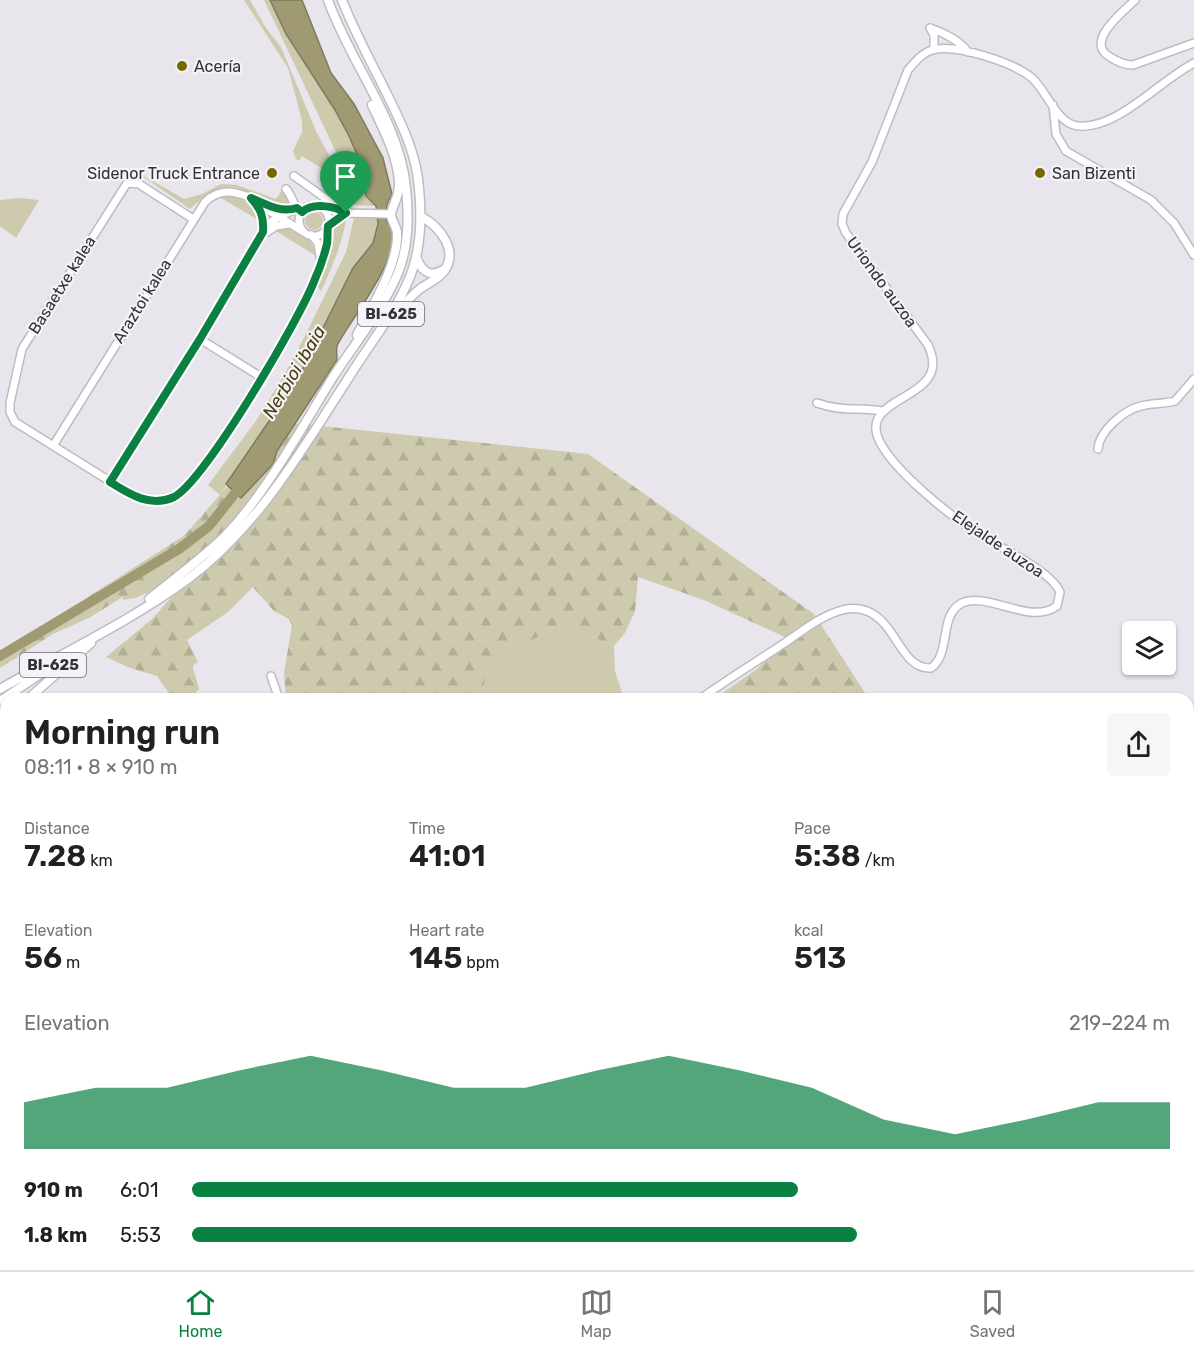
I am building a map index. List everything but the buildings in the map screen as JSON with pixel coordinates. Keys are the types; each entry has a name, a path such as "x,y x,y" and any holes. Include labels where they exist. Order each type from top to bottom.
{"main road":[{"name":"BI-625","path":"12,693 106,630 183,572 224,537 266,483 368,327 390,289 404,252 408,227 406,189 396,143 328,0"},
{"name":"BI-625","path":"106,630 188,579 227,545 255,516 379,334 402,295 410,276 421,228 419,187 409,139 342,0"},
{"path":"341,30 394,157 399,185 398,198 391,214 397,231 393,260 343,362"},
{"path":"391,214 404,214"},
{"path":"379,334 415,294 446,268 447,241 439,230 422,217"},
{"path":"416,255 418,263 425,272 438,273 446,268"},
{"path":"0,690 106,630"},
{"path":"35,693 106,630"}],"street":[{"path":"1134,0 1103,34 1100,42 1107,56 1124,65 1133,65 1194,43"},
{"path":"968,52 940,31 930,28 934,35 934,49 948,48 968,52 1017,69 1032,78 1063,119 1078,126 1106,123 1116,118 1163,82 1194,63"},
{"name":"Uriondo auzoa","path":"883,411 922,387 930,377 934,366 932,354 928,345 846,233 842,224 843,214 872,162 908,70 917,60 934,49"},
{"path":"1053,105 1056,134 1066,151 1151,200 1174,223 1194,255"},
{"path":"294,176 343,211"},
{"name":"Basaetxe kalea","path":"53,446 15,422 10,412 22,349 127,183 139,184 193,219"},
{"path":"286,189 291,195 304,231"},
{"name":"Araztoi kalea","path":"53,446 205,202 214,194 228,190 251,198"},
{"path":"251,198 273,208 296,210"},
{"path":"251,198 278,217 311,235 318,243 320,263"},
{"path":"251,198 261,209 264,222 263,232"},
{"path":"110,482 200,339 263,232 278,217 310,206 359,213 391,214"},
{"path":"53,446 142,500 163,500 174,496 192,481 205,465 261,377 298,316 316,278 327,246 328,217 320,207"},
{"path":"311,235 320,234 343,211"},
{"path":"254,249 272,227 290,224"},
{"path":"200,339 261,377"},
{"path":"1098,449 1103,432 1124,415 1138,406 1175,401 1194,378"},
{"path":"818,404 835,410 883,411"},
{"name":"Elejalde auzoa","path":"709,693 829,613 855,609 878,615 885,621 904,652 917,666 931,668 940,658 952,611 964,602 981,602 1044,613 1057,606 1060,592 1053,581 1013,553 975,531 919,486 890,458 877,437 877,422 883,411"},
{"path":"271,676 277,693"}],"green space":[{"path":"244,0 250,0 266,28 281,47 316,131 333,163 344,206 334,196 338,188 336,177 302,156 299,161 296,159 293,151 302,132 302,121 288,68"},
{"path":"264,0 270,0 286,34 335,110 359,159 366,196 376,206 354,205 350,182"},
{"path":"135,171 184,199 202,194 221,184 236,185 276,199 282,190 292,205 276,204 232,187 221,188 207,195 190,209"},
{"path":"231,196 250,204 260,221 221,198"},
{"path":"19,198 39,200 16,238 0,226 0,200"},
{"path":"314,212 322,217 323,221 318,229 314,230 306,225 305,221 310,213"},
{"path":"354,218 377,218 378,224 373,243 353,268 296,383 220,495 208,485 256,421 283,377 346,252"},
{"path":"346,219 333,265 321,291 317,286 335,225"},
{"path":"284,227 305,236 315,250 316,256 276,231"},
{"path":"283,422 588,454 814,614 865,693 723,693 757,669 789,639 704,600 638,577 635,611 625,633 614,646 562,623 495,663 486,675 482,693 286,693 284,673 292,625 289,619 274,611 253,587 228,612 187,640 198,662 193,668 199,689 195,693 169,693 157,676 130,668 106,657 152,619 175,593 166,585 135,598 122,600 124,596 89,618 53,634 0,668 0,653 185,535"},
{"path":"562,623 614,646 615,671 622,693 482,693 486,675 490,668 513,650"}],"shaded area":[{"path":"270,0 302,0 331,73 354,104 383,158 392,194 387,204 386,221 393,232 392,247 386,264 337,346 337,360 277,451 273,464 241,498 226,484 296,382 353,268 373,243 378,224 376,206 366,196 359,159 349,136 286,34"}],"waterway":[{"name":"Nerbioi ibaia","path":"0,656 179,549 209,526 244,482"}],"place":[{"name":"Acería","path":"182,66"},
{"name":"Sidenor Truck Entrance","path":"272,173"},
{"name":"San Bizenti","path":"1040,173"}],"route":[{"path":"251,198 278,209 297,208 302,212 305,208 315,206 346,213 327,228 327,246 316,278 286,338 225,436 192,481 174,496 152,501 142,500 110,482 200,339 263,232 264,222 261,209 251,198"}]}
